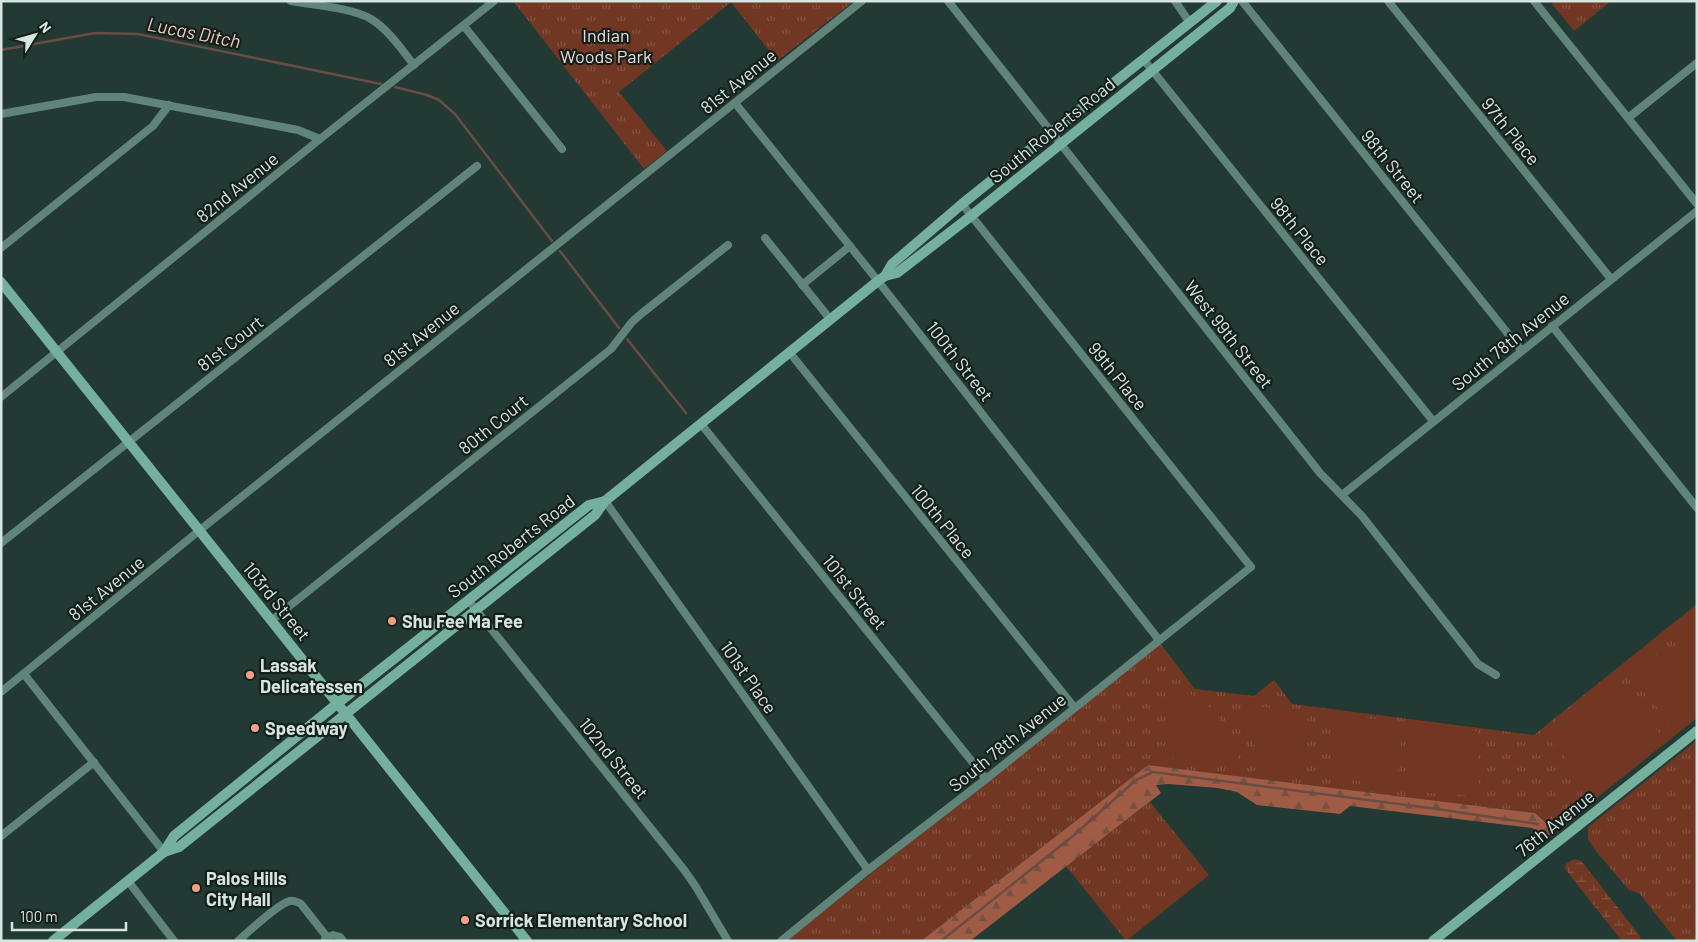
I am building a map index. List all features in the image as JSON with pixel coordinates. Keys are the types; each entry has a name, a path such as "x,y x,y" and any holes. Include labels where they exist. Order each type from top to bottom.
{"street":[{"path":"292,1 311,3 356,13 371,19 387,31 414,65"},
{"name":"82nd Avenue","path":"1,397 494,1"},
{"name":"81st Avenue","path":"1,692 200,530 862,1"},
{"name":"West 99th Street","path":"948,1 1314,465 1362,516 1478,664 1496,675"},
{"path":"1175,1 1190,23"},
{"name":"South Roberts Road","path":"164,852 180,847 595,515 605,501 882,278 892,264 962,204 1217,1"},
{"name":"South Roberts Road","path":"882,278 897,273 971,216 1230,8 1234,1"},
{"name":"98th Street","path":"1242,1 1521,350"},
{"name":"97th Place","path":"1388,1 1611,279"},
{"path":"1534,1 1697,204"},
{"path":"464,26 562,149"},
{"name":"98th Place","path":"1144,60 1434,422"},
{"path":"1628,118 1697,63"},
{"path":"1,114 103,97 124,97 298,130 320,139"},
{"name":"100th Street","path":"735,102 850,246 882,278 1160,640"},
{"path":"1,248 153,126 169,105"},
{"name":"81st Court","path":"1,543 477,166"},
{"name":"99th Place","path":"962,204 1251,567"},
{"name":"South 78th Avenue","path":"1342,495 1521,350 1697,212"},
{"path":"765,238 830,320"},
{"name":"80th Court","path":"272,620 610,349 641,314 728,245"},
{"path":"802,284 850,246"},
{"name":"103rd Street","path":"1,282 527,941"},
{"path":"1552,326 1697,508"},
{"name":"100th Place","path":"790,353 1074,707"},
{"name":"101st Street","path":"701,424 986,779"},
{"name":"South Roberts Road","path":"53,941 164,852 174,836 338,703 589,505 605,501"},
{"name":"101st Place","path":"605,501 868,870"},
{"name":"South 78th Avenue","path":"781,941 1251,567"},
{"name":"102nd Street","path":"468,600 688,876 728,941"},
{"path":"24,674 164,852"},
{"name":"76th Avenue","path":"1433,941 1697,730"},
{"path":"1,836 94,762"},
{"path":"128,881 174,941"},
{"path":"238,941 280,906 291,900 301,904 325,939 337,935 343,941"}],"green space":[{"name":"Indian Woods Park","path":"513,1 854,1 777,61 731,2 619,92 667,151 644,169"},
{"path":"1555,1 1611,1 1574,31 1552,4"},
{"path":"1697,604 1697,718 1555,831 1535,813 1148,765 921,941 786,941 1160,643 1195,689 1254,696 1274,680 1292,704 1534,735"},
{"path":"1697,608 1697,706 1672,725 1628,673 1652,655 1675,654 1681,621"},
{"path":"1620,686 1662,736 1600,788 1594,787 1543,734 1601,689"},
{"path":"1169,692 1190,694 1207,704 1221,721 1238,749 1239,764 1176,761 1169,753"},
{"path":"1245,705 1303,712 1308,718 1302,774 1271,770 1256,751 1243,708"},
{"path":"1337,715 1383,720 1402,732 1397,785 1337,779 1334,774"},
{"path":"1410,723 1476,731 1479,735 1479,796 1415,792 1411,788 1411,772 1409,772"},
{"path":"1696,741 1697,941 1677,941 1639,893 1629,890 1595,850 1588,839 1588,827"},
{"path":"1148,765 1535,813 1555,831 1547,837 1532,828 1350,806 1340,814 1257,805 1237,792 1218,788 1168,784 1156,785 1161,793 970,941 921,941"},
{"path":"1150,802 1209,875 1126,941 1066,866"},
{"path":"1574,859 1583,863 1640,936 1641,941 1622,941 1565,869 1566,864"}],"waterway":[{"name":"Lucas Ditch","path":"1,50 95,33 138,34 381,84"},
{"name":"Lucas Ditch","path":"395,87 439,100 455,114 552,241"},
{"name":"Lucas Ditch","path":"560,251 619,328"},
{"name":"Lucas Ditch","path":"627,339 686,413"},
{"path":"941,941 1073,836 1136,780 1153,772 1538,824"}],"place":[{"name":"Shu Fee Ma Fee","path":"392,621"},
{"name":"Lassak Delicatessen","path":"250,675"},
{"name":"Speedway","path":"255,728"},
{"name":"Palos Hills City Hall","path":"196,888"},
{"name":"Sorrick Elementary School","path":"465,920"}]}
